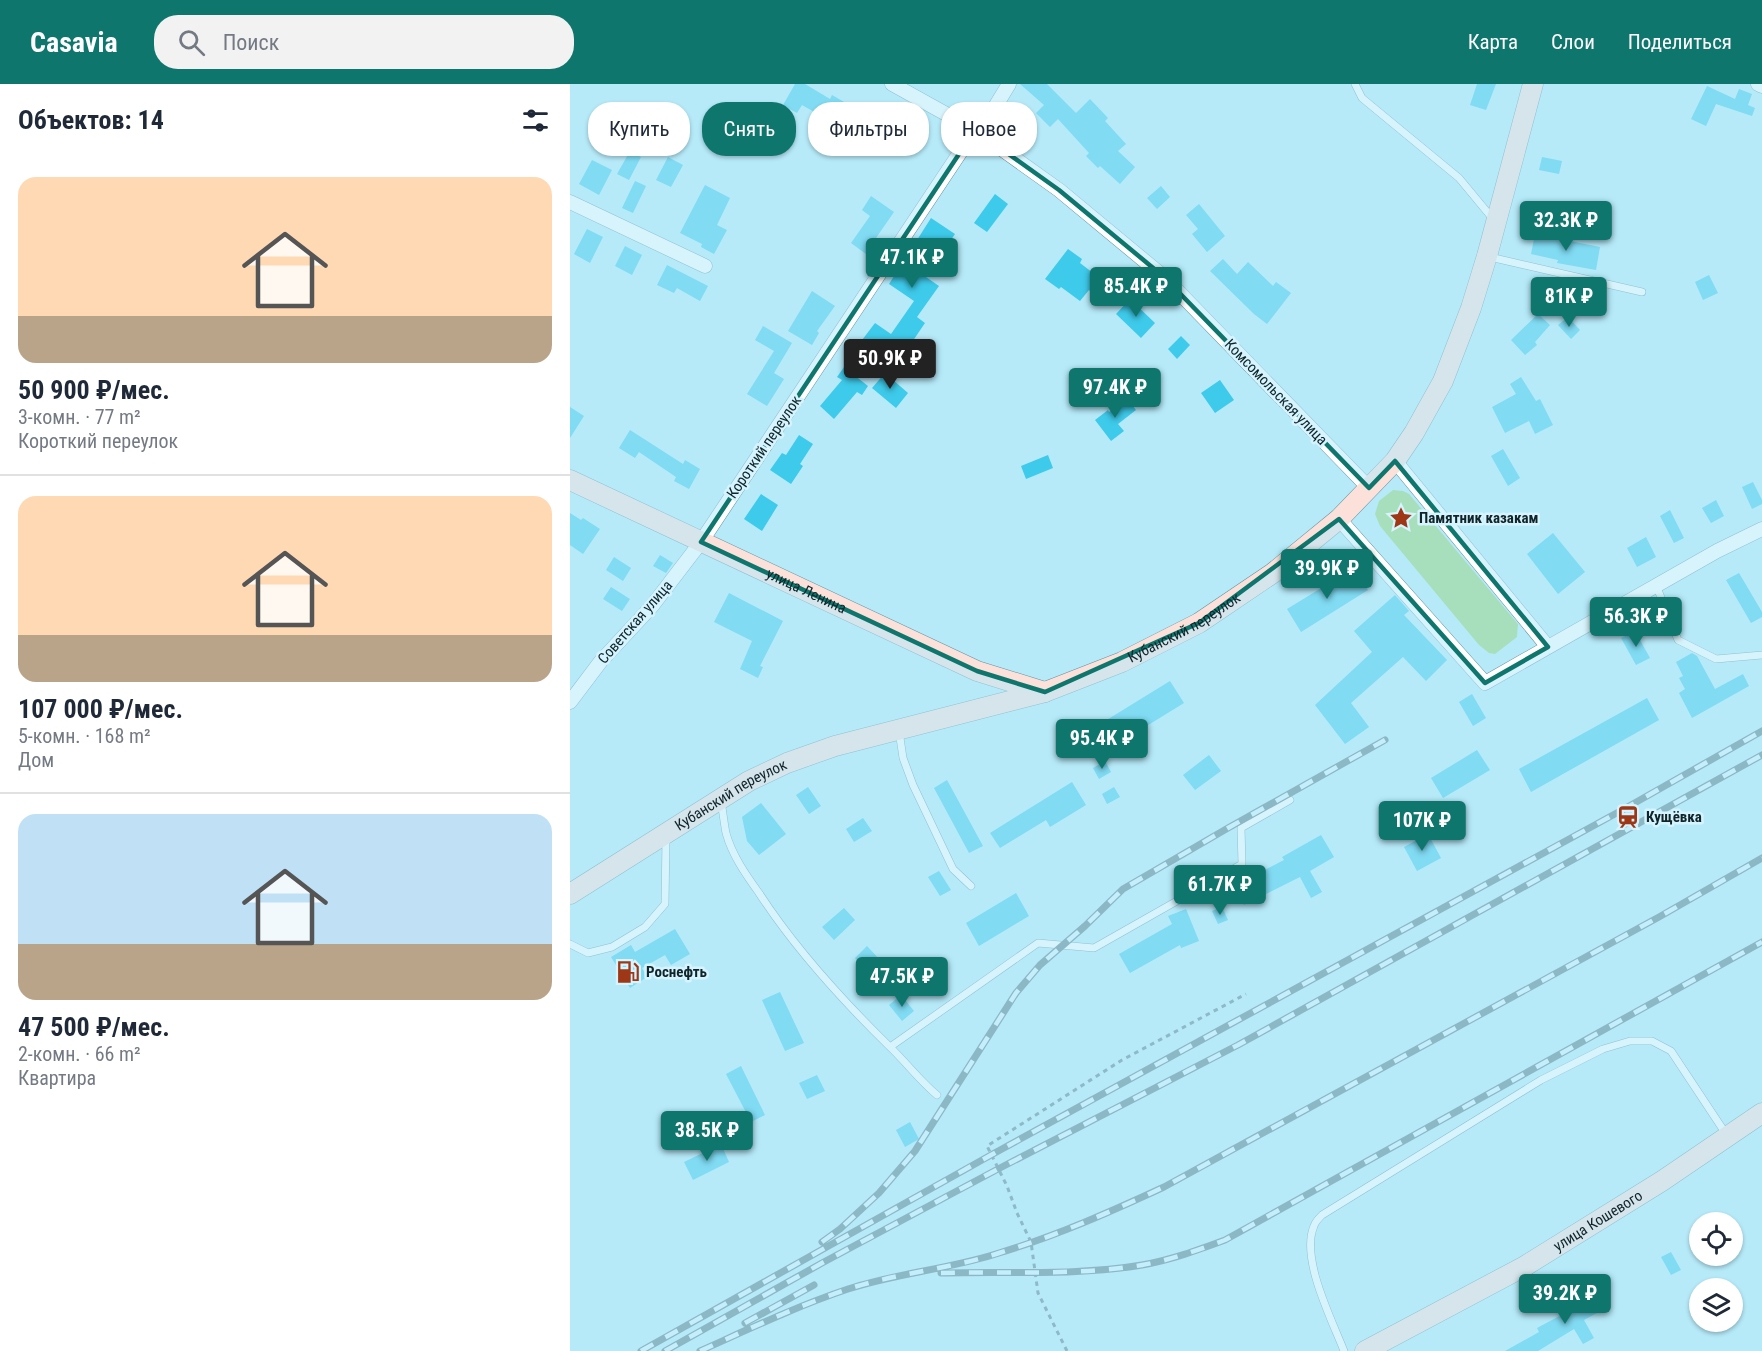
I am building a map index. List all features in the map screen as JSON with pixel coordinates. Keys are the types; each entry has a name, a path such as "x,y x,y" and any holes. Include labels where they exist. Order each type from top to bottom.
{"street":[{"name":"Комсомольская улица","path":"892,84 941,111"},
{"name":"Короткий переулок","path":"998,102 1009,84"},
{"name":"Кубанский переулок","path":"570,894 749,782 787,763 835,746 1046,692 1122,662 1199,623 1273,573 1339,519 1395,461 1414,434 1443,381 1471,308 1533,84"},
{"path":"1758,84 1762,86"},
{"name":"Короткий переулок","path":"701,542 958,156"},
{"name":"Комсомольская улица","path":"1011,156 1059,190 1164,277 1369,488"},
{"path":"570,202 705,266"},
{"path":"1395,461 1548,647"},
{"name":"улица Ленина","path":"570,480 977,671 1046,692"},
{"path":"1339,519 1485,683 1656,585 1762,529"},
{"name":"Советская улица","path":"570,702 601,661 652,606 701,542"},
{"name":"улица Кошевого","path":"1365,1351 1525,1266 1662,1181 1762,1113"}],"lane":[{"path":"1355,84 1362,98 1459,178 1496,224"},
{"path":"1486,256 1642,292"},
{"path":"1656,585 1678,640 1716,659 1762,655"},
{"path":"898,731 906,767 953,869 971,886"},
{"path":"721,799 727,835 742,869 776,919 808,962 906,1063 920,1081 937,1095"},
{"path":"890,1047 1038,943 1094,948 1242,864 1241,828 1290,800"},
{"path":"570,944 588,953 612,947 645,927 665,904 666,833"},
{"path":"1344,1351 1311,1265 1310,1241 1314,1225 1322,1215 1541,1080 1603,1049 1630,1041 1652,1041 1671,1051 1728,1137"}],"path":[{"path":"1067,1351 1038,1293 1031,1242 987,1146 1122,1060 1246,994"}],"highlighted area":[{"path":"975,130 1059,190 1164,277 1369,488 1395,461 1548,647 1485,683 1339,519 1199,623 1045,692 977,671 701,542"}],"green space":[{"path":"1393,490 1409,494 1518,624 1517,637 1495,654 1489,653 1479,645 1380,526 1375,514 1379,501"}],"building":[{"path":"795,84 805,84 830,99 832,95 844,102 808,102 808,108 802,105 797,113 796,102 785,102"},
{"path":"1020,84 1047,84 1076,113 1090,99 1108,118 1105,121 1126,144 1118,151 1135,167 1120,184 1086,156 1089,153 1058,119 1050,127 1037,114 1044,105"},
{"path":"1477,84 1496,84 1486,110 1470,105"},
{"path":"1707,86 1735,99 1739,89 1752,94 1748,105 1755,108 1752,116 1716,104 1706,126 1691,119"},
{"path":"627,156 641,157 629,180 617,174"},
{"path":"668,157 683,165 671,187 656,180"},
{"path":"1542,157 1562,161 1559,174 1539,170"},
{"path":"592,160 612,170 599,195 579,184"},
{"path":"635,181 646,186 633,213 622,208"},
{"path":"705,185 730,198 717,225 727,230 714,254 701,247 702,244 680,233"},
{"path":"1161,186 1170,197 1157,209 1147,198"},
{"path":"995,194 1008,204 987,232 974,223"},
{"path":"871,196 894,212 876,238 881,242 870,257 851,243 870,216 862,210"},
{"path":"1563,203 1585,210 1581,223 1559,215"},
{"path":"1199,204 1225,236 1207,252 1192,234 1198,229 1186,215"},
{"path":"931,218 955,234 926,277 939,286 917,317 925,323 906,351 892,341 878,359 859,344 875,323 891,334 914,301 889,284"},
{"path":"587,229 603,237 590,263 574,254"},
{"path":"1535,234 1600,247 1596,270 1557,263 1558,260 1531,254"},
{"path":"625,246 642,255 632,275 615,266"},
{"path":"1068,249 1082,259 1080,263 1110,286 1099,299 1089,290 1080,301 1045,279"},
{"path":"1223,259 1237,274 1248,262 1273,286 1276,282 1291,293 1267,324 1210,271"},
{"path":"667,265 708,286 700,301 677,288 674,293 657,285"},
{"path":"1709,275 1718,293 1703,300 1695,282"},
{"path":"812,291 835,306 817,331 819,333 812,345 788,331"},
{"path":"1130,299 1155,323 1141,338 1116,314"},
{"path":"1538,314 1550,325 1535,342 1537,345 1525,355 1511,340"},
{"path":"1568,317 1580,330 1571,339 1558,325"},
{"path":"763,326 792,343 774,373 784,379 767,406 747,394 774,351 755,340"},
{"path":"1181,336 1190,345 1177,359 1168,349"},
{"path":"844,367 868,386 862,395 857,392 834,419 820,406 842,380 837,377"},
{"path":"885,373 908,393 896,408 872,388"},
{"path":"1521,377 1536,401 1540,399 1553,425 1535,434 1529,421 1505,433 1492,407 1516,394 1510,384"},
{"path":"1220,380 1234,400 1215,413 1201,393"},
{"path":"1127,398 1136,410 1118,424 1124,431 1111,441 1095,420"},
{"path":"570,407 584,416 570,438"},
{"path":"630,430 683,464 685,460 700,469 689,489 674,481 676,477 639,452 635,458 619,448"},
{"path":"799,435 813,444 800,464 803,466 791,484 770,470 782,453 786,455"},
{"path":"1503,449 1520,478 1508,486 1491,456"},
{"path":"1048,455 1053,468 1026,479 1021,466"},
{"path":"1753,482 1762,504 1752,509 1742,487"},
{"path":"761,494 778,505 762,531 744,519"},
{"path":"1716,500 1724,516 1711,523 1702,508"},
{"path":"1670,510 1684,538 1674,543 1660,516"},
{"path":"570,513 600,529 583,554 570,545"},
{"path":"1553,533 1585,572 1558,594 1527,554"},
{"path":"1646,537 1656,557 1637,567 1627,548"},
{"path":"660,555 673,563 666,573 653,566"},
{"path":"614,557 631,568 623,581 606,570"},
{"path":"1354,568 1368,590 1301,632 1287,609"},
{"path":"1739,573 1762,612 1762,617 1751,623 1726,580"},
{"path":"611,587 630,599 622,611 603,599"},
{"path":"729,593 783,621 760,666 763,667 758,678 740,669 752,641 714,622"},
{"path":"1395,595 1409,611 1404,615 1447,660 1426,681 1403,657 1351,703 1369,727 1345,744 1315,705 1372,652 1354,631"},
{"path":"1635,631 1650,658 1636,665 1621,638"},
{"path":"1692,653 1697,656 1715,689 1743,674 1749,686 1692,718 1679,693 1685,689 1679,678 1683,676 1676,662"},
{"path":"1170,681 1184,703 1119,743 1105,721"},
{"path":"1472,694 1486,718 1473,726 1459,702"},
{"path":"1647,698 1659,720 1531,792 1519,769"},
{"path":"1477,750 1490,770 1443,798 1431,778"},
{"path":"1209,755 1221,771 1195,790 1183,775"},
{"path":"1105,761 1111,772 1099,779 1093,768"},
{"path":"947,780 983,846 969,853 934,788"},
{"path":"1072,782 1086,805 1050,827 1046,820 1000,848 990,833"},
{"path":"808,787 821,806 809,814 796,795"},
{"path":"1114,787 1120,797 1107,804 1102,794"},
{"path":"761,803 786,834 759,855 747,841 742,817"},
{"path":"863,818 872,831 854,842 846,829"},
{"path":"1428,834 1441,858 1417,871 1404,847"},
{"path":"1321,835 1334,857 1310,871 1322,892 1311,898 1300,877 1244,905 1234,886 1284,860 1282,857"},
{"path":"939,871 951,890 940,896 928,877"},
{"path":"1016,893 1029,916 979,946 966,923"},
{"path":"1222,907 1228,920 1218,924 1212,911"},
{"path":"844,908 855,920 834,940 822,927"},
{"path":"1186,909 1199,941 1181,948 1180,945 1130,973 1119,954 1172,924 1168,916"},
{"path":"675,929 690,954 671,965 665,955 642,968 647,977 630,988 611,957 631,945 635,952"},
{"path":"867,946 880,960 867,972 855,958"},
{"path":"780,992 804,1043 785,1051 762,1000"},
{"path":"901,995 914,1011 902,1021 889,1005"},
{"path":"741,1066 765,1115 751,1122 726,1074"},
{"path":"817,1075 825,1091 807,1099 799,1083"},
{"path":"910,1122 919,1139 905,1147 896,1130"},
{"path":"721,1144 729,1162 693,1180 684,1162"},
{"path":"1671,1252 1681,1270 1671,1275 1661,1257"},
{"path":"1596,1290 1606,1308 1584,1320 1594,1338 1583,1344 1574,1329 1538,1351 1505,1351 1539,1332 1537,1328 1565,1313 1563,1309"}],"railway":[{"path":"641,1351 991,1155 1624,809 1762,731"},
{"path":"822,1242 840,1229 879,1193 915,1151 1016,993 1040,965 1123,889 1385,740"},
{"path":"665,1351 822,1263 998,1169 1238,1045 1762,755"},
{"path":"700,1351 773,1318 848,1289 962,1263 1020,1246 1083,1223 1164,1187 1659,917 1762,858"},
{"path":"941,1273 1092,1271 1142,1265 1195,1251 1225,1240 1762,942"},
{"path":"745,1323 814,1285"}],"place":[{"name":"Памятник казакам","path":"1401,518"},
{"name":"Кущёвка","path":"1628,817"},
{"name":"Роснефть","path":"628,972"}]}
